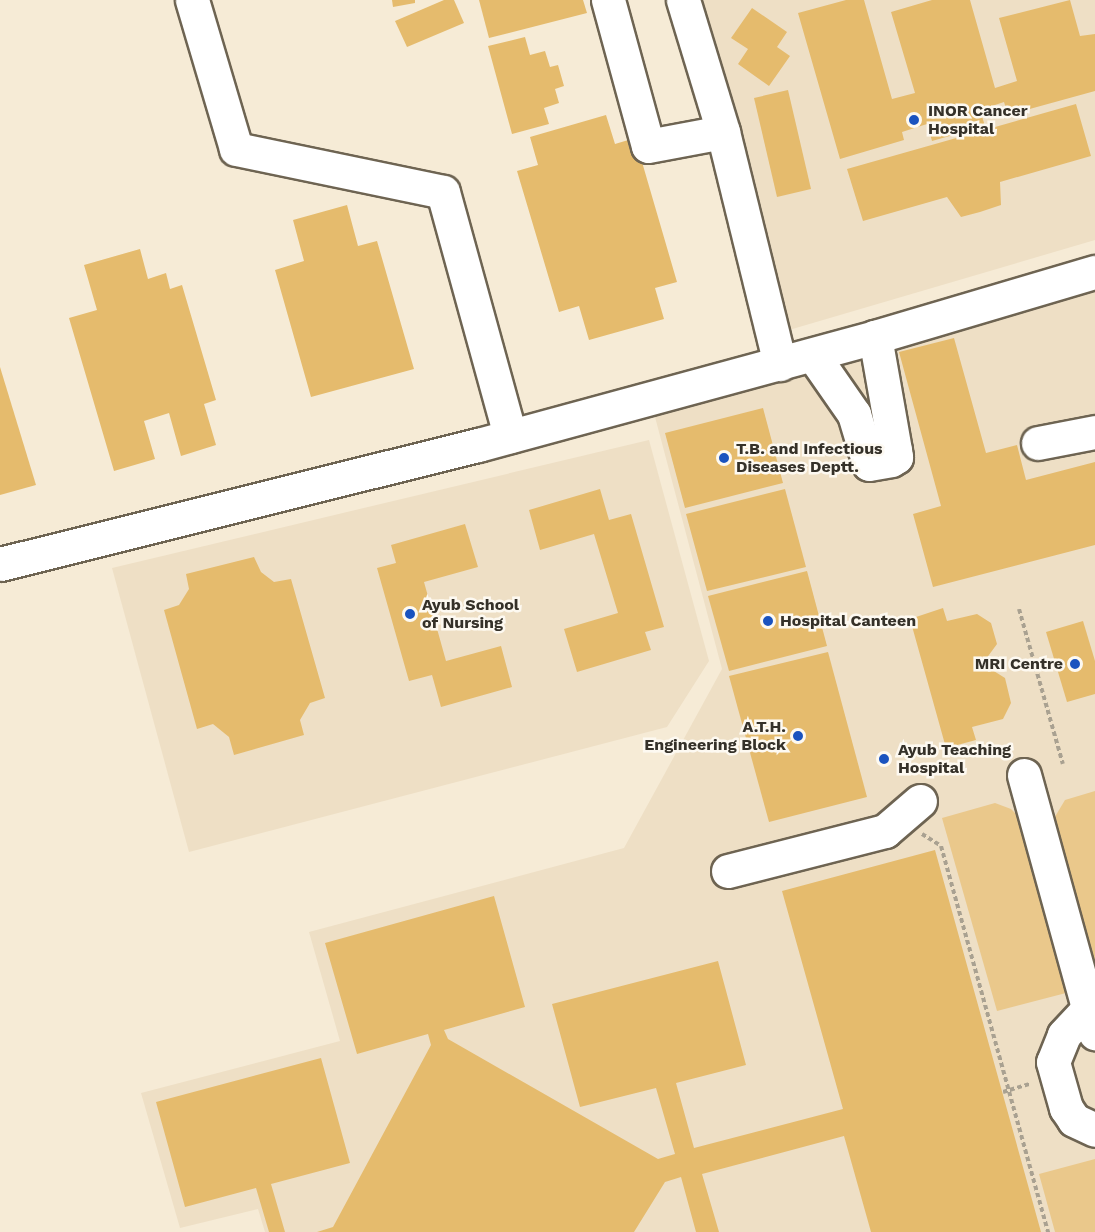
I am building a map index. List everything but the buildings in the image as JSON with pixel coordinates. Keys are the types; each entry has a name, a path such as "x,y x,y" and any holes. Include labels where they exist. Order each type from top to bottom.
{"street":[{"path":"192,0 236,149 443,192 510,436"},
{"path":"608,0 648,146 723,132"},
{"path":"683,0 723,132 780,364"},
{"path":"0,564 510,436 875,338 1095,272"},
{"path":"813,355 854,414 868,464 891,460 896,457 875,338"},
{"path":"1038,443 1095,432"},
{"path":"1024,775 1092,1021 1064,1035 1053,1062 1066,1108 1074,1120 1095,1130"},
{"path":"728,871 885,831 911,811"}],"path":[{"path":"1019,609 1064,764"},
{"path":"911,811 941,846 1048,1232"}],"shaded area":[{"name":"INOR Cancer Hospital","path":"702,0 1095,0 1095,240 789,330"},
{"name":"Ayub Teaching Hospital","path":"1095,290 1095,1232 265,1232 258,1209 180,1228 141,1093 340,1041 309,932 624,848 722,669 655,417"},
{"name":"Ayub School of Nursing","path":"649,440 709,661 667,727 189,852 112,568"},
{"path":"1095,791 1095,980 1053,820 1065,800"},
{"path":"995,803 1011,809 1022,820 1066,993 997,1011 942,818"},
{"path":"1095,1159 1095,1232 1055,1232 1039,1174"}],"place":[{"name":"INOR Cancer Hospital","path":"914,120"},
{"name":"T.B. and Infectious Diseases Deptt.","path":"724,458"},
{"name":"Ayub School of Nursing","path":"410,614"},
{"name":"Hospital Canteen","path":"768,621"},
{"name":"MRI Centre","path":"1075,664"},
{"name":"A.T.H. Engineering Block","path":"798,736"},
{"name":"Ayub Teaching Hospital","path":"884,759"}]}
